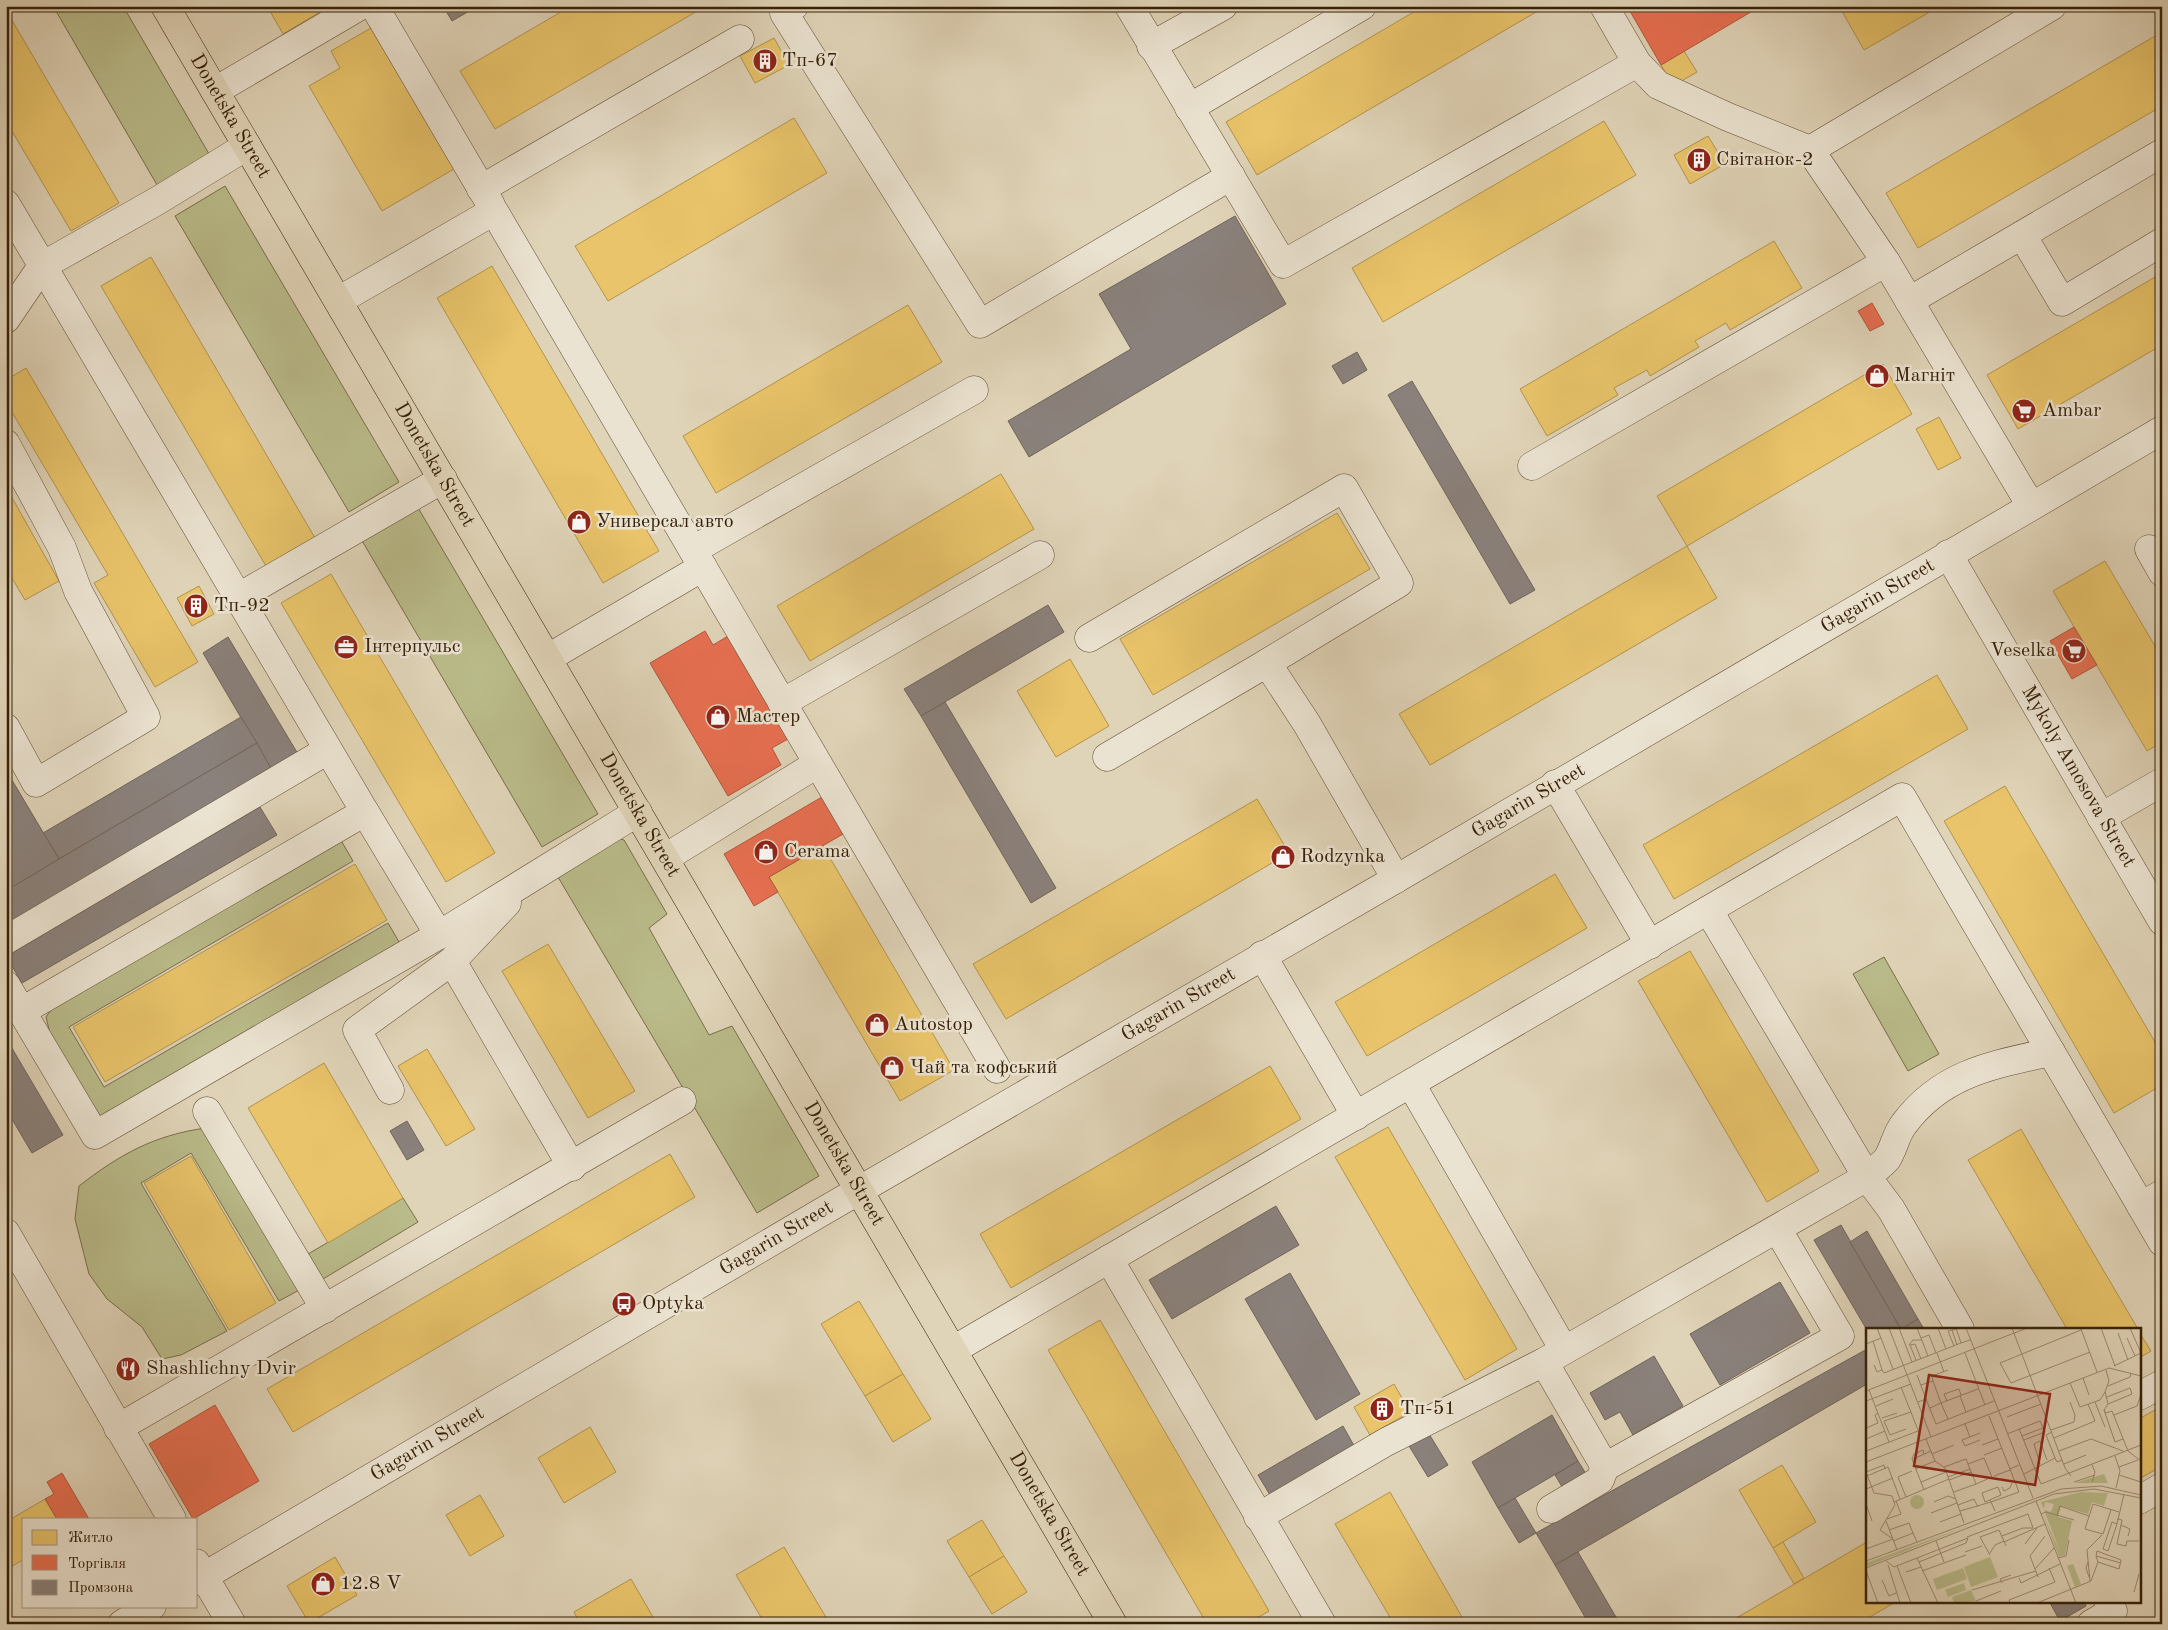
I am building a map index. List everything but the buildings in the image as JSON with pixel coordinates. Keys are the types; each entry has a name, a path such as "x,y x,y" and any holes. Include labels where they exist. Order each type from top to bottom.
{"main road":[{"name":"Donetska Street","path":"165,6 1113,1624"}],"street":[{"path":"215,91 360,6"},
{"path":"374,6 997,1069"},
{"path":"794,6 784,13 980,324 1231,176"},
{"path":"1129,6 1151,46 1283,264 1637,63"},
{"path":"1151,46 1222,6"},
{"path":"1189,108 1362,6"},
{"path":"1604,6 1637,63 1658,84 1728,117 1810,150 1886,262 2031,506"},
{"path":"1810,150 2052,6"},
{"path":"338,301 488,200 740,39"},
{"path":"6,319 42,266 157,201 247,146"},
{"path":"1909,301 2162,153"},
{"path":"6,204 237,598 439,935"},
{"path":"2022,235 2062,302 2162,242"},
{"path":"1532,466 1886,262"},
{"path":"548,658 698,559 974,390"},
{"name":"Gagarin Street","path":"199,1574 1262,955 1396,879 1555,784 2162,430"},
{"path":"6,444 62,548 78,591 146,717 36,783 6,728"},
{"path":"237,598 443,479"},
{"path":"1089,638 1344,488 1399,583 1107,757"},
{"name":"Mykoly Amosova Street","path":"1948,554 2162,920"},
{"path":"782,703 1040,555"},
{"path":"1267,663 1307,724 1396,879"},
{"path":"6,940 328,750"},
{"path":"665,858 817,764"},
{"path":"2102,817 2162,782"},
{"path":"1555,784 1650,945"},
{"path":"953,1350 1902,797 2051,1052 2151,1200 2162,1242"},
{"path":"22,1011 365,812"},
{"path":"6,985 95,1135 439,935 638,812"},
{"path":"390,1090 357,1030 452,961 506,905 519,886"},
{"path":"1709,911 1867,1176 1891,1209 1959,1328"},
{"path":"1262,955 1356,1116"},
{"path":"452,961 572,1167"},
{"path":"1258,1517 1386,1442 1554,1356 1778,1230 1867,1176 1887,1159 1902,1126 1929,1096 1960,1077 2004,1062 2051,1052"},
{"path":"1411,1084 1554,1356 1605,1467"},
{"path":"118,1428 572,1167 682,1101"},
{"path":"207,1111 325,1309"},
{"path":"1551,1509 1600,1480 1605,1467 1840,1336 1778,1230"},
{"path":"6,1233 167,1517"},
{"path":"1109,1259 1322,1624"},
{"path":"2140,1395 2162,1384"},
{"path":"2140,1499 2162,1488"},
{"path":"199,1574 232,1624"},
{"path":"2091,1624 2113,1610 2109,1602"},
{"path":"122,1624 149,1608"}],"green space":[{"path":"53,6 123,6 212,159 160,190"},
{"path":"225,186 399,482 349,512 175,216"},
{"path":"417,506 598,814 542,847 361,539"},
{"path":"339,837 353,861 69,1027 104,1087 388,923 402,947 98,1123 52,1042 46,1017 58,999"},
{"path":"617,838 624,840 667,914 649,928 709,1035 732,1026 819,1176 757,1213 555,872"},
{"path":"1884,957 1939,1054 1908,1071 1853,974"},
{"path":"206,1128 303,1288 279,1301 191,1153 141,1183 227,1331 181,1355 162,1359 142,1327 107,1299 89,1274 75,1219 79,1186 108,1165 138,1148 187,1131"},
{"path":"403,1198 418,1222 318,1282 303,1257"}],"place":[{"name":"Тп-67","path":"765,61"},
{"name":"Світанок-2","path":"1699,160"},
{"name":"Магніт","path":"1877,376"},
{"name":"Ambar","path":"2024,411"},
{"name":"Универсал авто","path":"579,522"},
{"name":"Тп-92","path":"196,606"},
{"name":"Інтерпульс","path":"346,647"},
{"name":"Veselka","path":"2074,651"},
{"name":"Мастер","path":"718,717"},
{"name":"Cerama","path":"766,852"},
{"name":"Rodzynka","path":"1283,857"},
{"name":"Autostop","path":"877,1025"},
{"name":"Чай та кофський","path":"892,1068"},
{"name":"Optyka","path":"624,1304"},
{"name":"Shashlichny Dvir","path":"128,1369"},
{"name":"Тп-51","path":"1382,1409"},
{"name":"12.8 V","path":"323,1584"}]}
